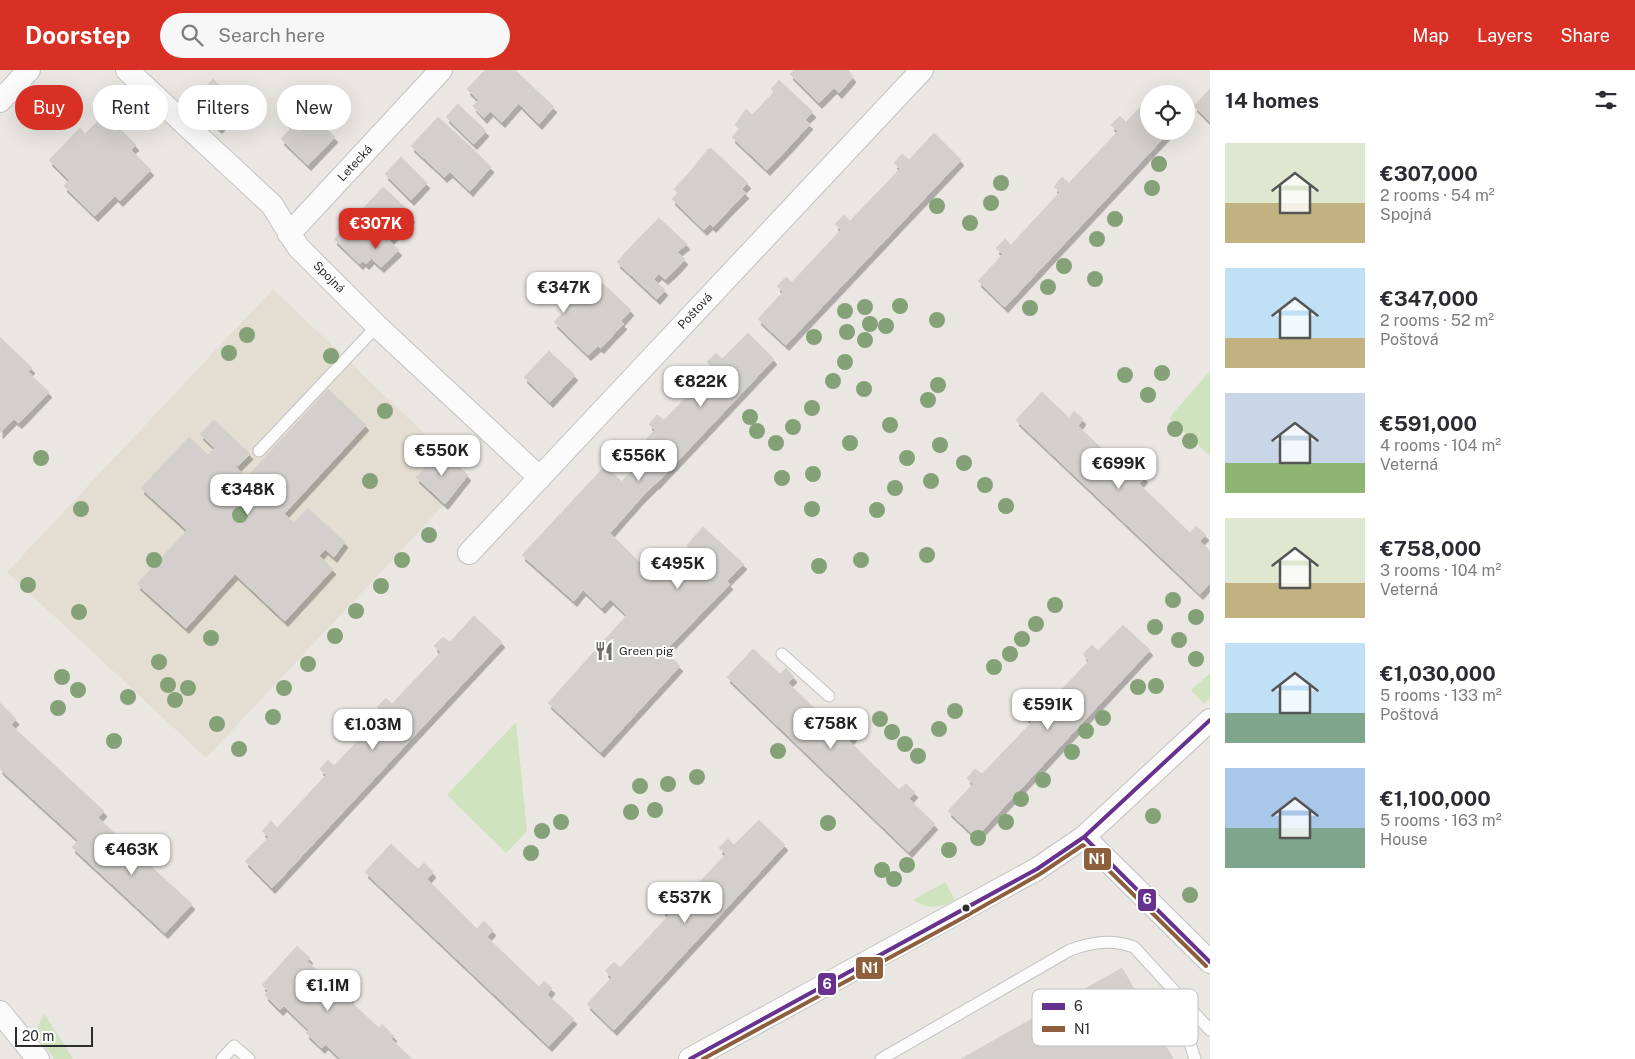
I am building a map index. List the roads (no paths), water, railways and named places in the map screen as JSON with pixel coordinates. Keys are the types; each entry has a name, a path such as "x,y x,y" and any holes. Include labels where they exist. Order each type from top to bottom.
{"street":[{"path":"0,100 28,70"},
{"name":"Spojná","path":"127,70 272,205 298,246 377,326 540,478"},
{"name":"Letecká","path":"289,234 442,70"},
{"name":"Poštová","path":"469,553 922,70"},
{"path":"690,1059 1037,869 1084,837 1210,720"},
{"path":"1084,837 1210,962"},
{"path":"0,1012 38,1059"}],"lane":[{"path":"260,451 377,326"},
{"path":"782,654 829,696"},
{"path":"881,1059 1070,950 1087,944 1105,941 1134,947 1171,989"},
{"path":"1198,1017 1210,1030"},
{"path":"222,1059 234,1046 248,1059"},
{"path":"1191,1046 1195,1059"}],"place":[{"name":"Green pig","path":"604,651"}]}
